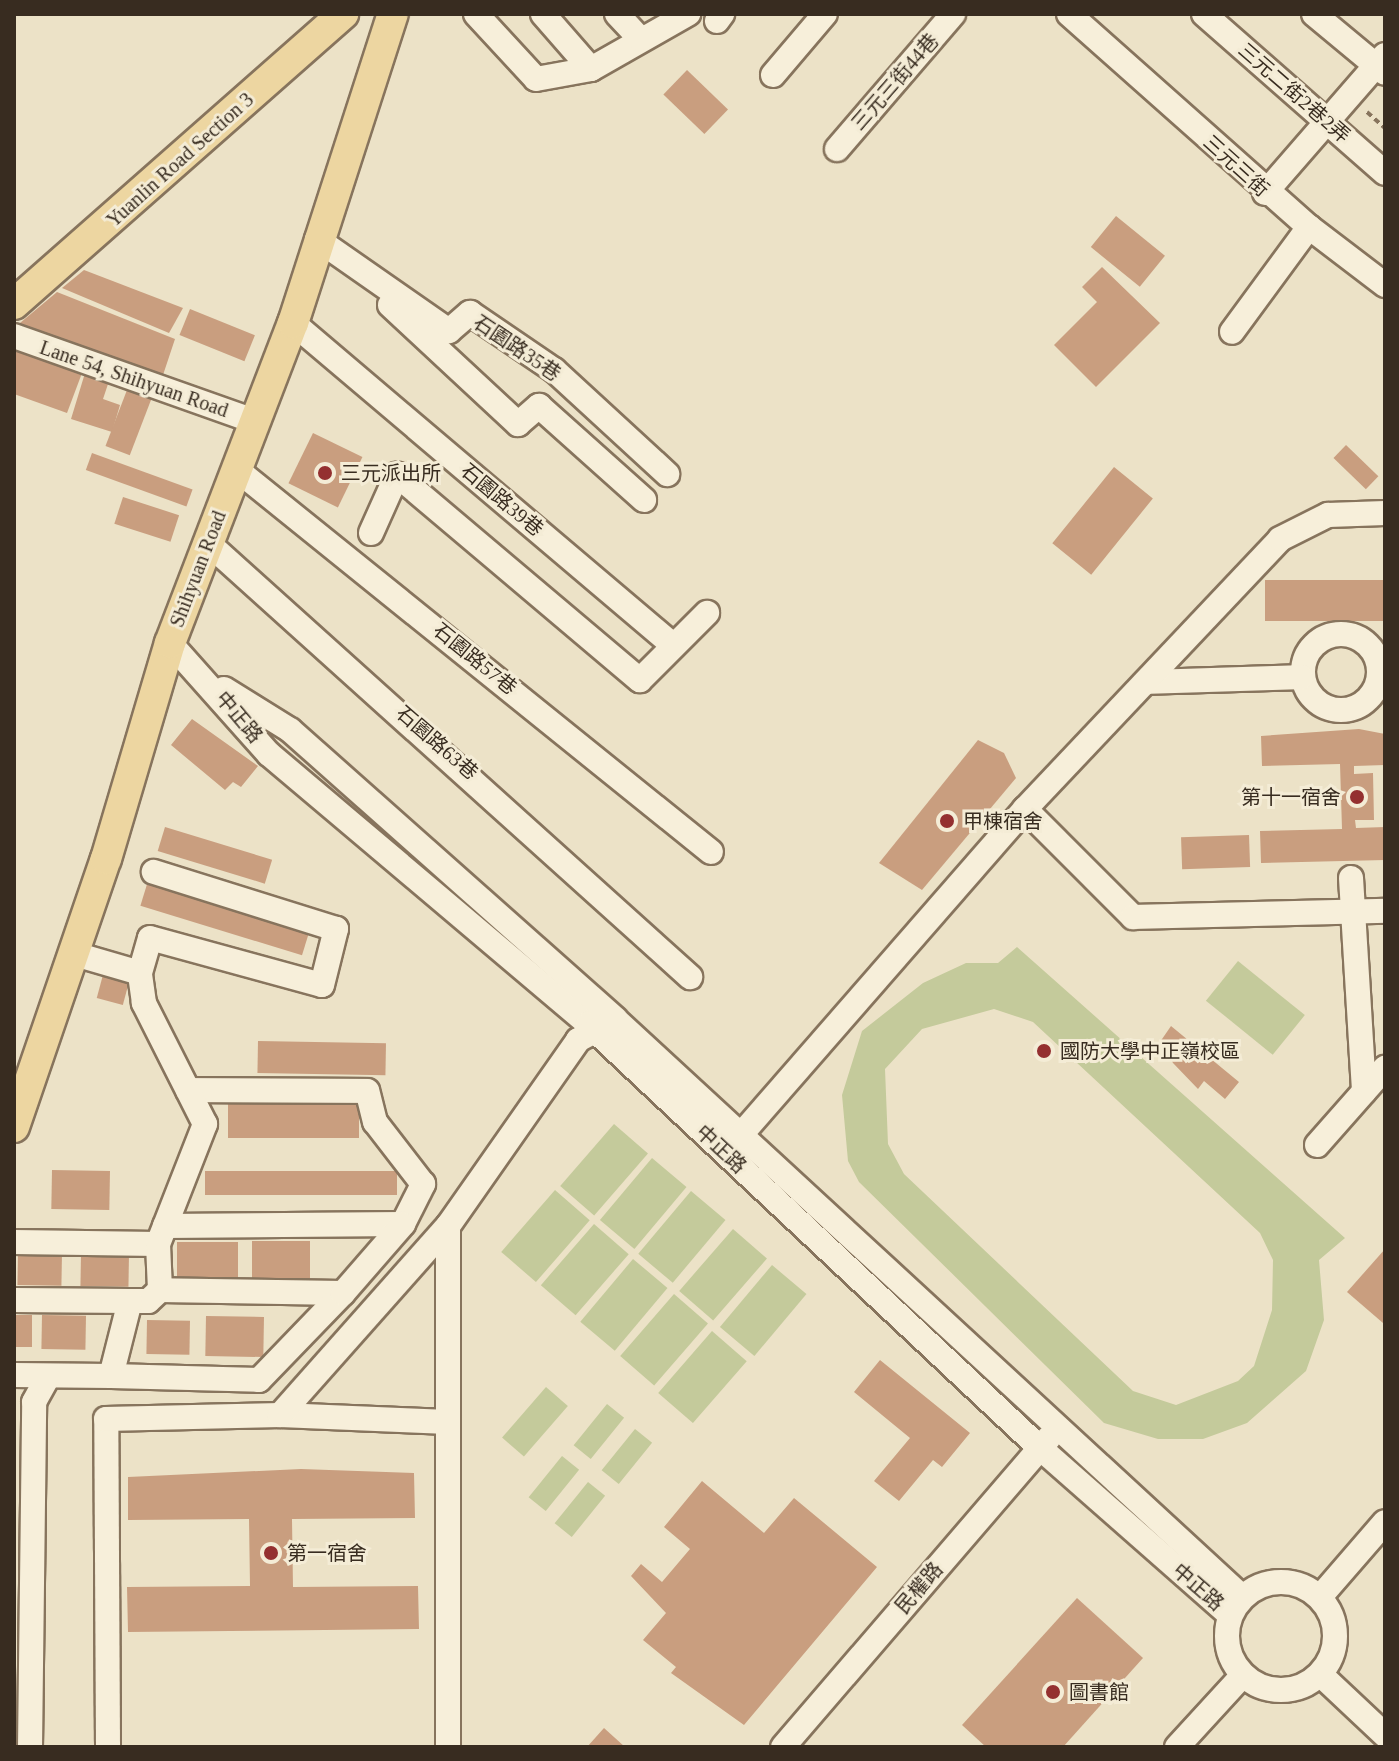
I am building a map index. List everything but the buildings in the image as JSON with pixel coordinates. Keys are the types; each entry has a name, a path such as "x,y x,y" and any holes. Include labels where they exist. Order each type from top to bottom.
{"main road":[{"name":"Yuanlin Road Section 3","path":"14,304 343,14"},
{"name":"Shihyuan Road","path":"14,1127 75,954 170,643 293,323 317,239 393,14"}],"street":[{"path":"476,14 536,79 591,69 639,38 684,15"},
{"path":"543,14 591,69"},
{"path":"617,14 639,38"},
{"path":"773,75 825,14"},
{"name":"三元三街44巷","path":"837,149 953,14"},
{"name":"三元三街","path":"1069,14 1265,193 1385,285"},
{"name":"三元二街2巷2弄","path":"1204,14 1385,173"},
{"path":"1265,193 1382,65 1314,14"},
{"path":"1232,332 1309,227"},
{"name":"石園路35巷","path":"317,239 449,331 470,313 482,321 554,370 667,474"},
{"path":"317,239 518,424 539,406 644,500"},
{"name":"石園路39巷","path":"293,323 674,646"},
{"name":"Lane 54, Shihyuan Road","path":"14,336 254,421"},
{"name":"石園路57巷","path":"236,469 711,852"},
{"path":"371,533 397,475 640,680 707,613"},
{"path":"725,1153 1025,809 1280,539 1328,515 1385,513"},
{"path":"208,543 690,977"},
{"name":"石園路63巷","path":"208,543 665,944"},
{"path":"1337,633 1367,645 1383,674 1373,695 1356,709 1334,711 1314,701 1301,677 1316,642 1337,633"},
{"path":"170,643 207,679"},
{"path":"1146,682 1301,677"},
{"name":"中正路","path":"207,679 290,730 615,1019 741,1133 1048,1439"},
{"name":"中正路","path":"207,679 269,754 588,1024 725,1153 1236,1606"},
{"path":"1025,809 1133,917 1385,911"},
{"path":"154,872 336,929 322,985 150,938 140,973 144,1003 205,1124 162,1235 160,1290"},
{"path":"1351,878 1364,1092"},
{"path":"75,954 140,973"},
{"path":"280,1415 448,1226 578,1040 615,1019"},
{"path":"1317,1145 1385,1068"},
{"path":"14,1375 259,1380 343,1293 403,1224 423,1184 375,1122 367,1091 188,1090"},
{"path":"14,1242 403,1224"},
{"path":"448,1226 448,1747"},
{"path":"14,1300 148,1301 160,1290 343,1293"},
{"path":"111,1376 130,1301"},
{"path":"30,1747 34,1402 48,1377"},
{"path":"108,1747 106,1419 280,1415 448,1422"},
{"name":"民權路","path":"783,1747 1048,1439"},
{"path":"1320,1597 1385,1522"},
{"path":"1272,1582 1320,1597 1336,1644 1320,1674 1273,1690 1243,1675 1227,1647 1236,1606 1272,1582"},
{"path":"1320,1674 1385,1735"},
{"path":"1177,1747 1243,1675"}],"path":[{"path":"1367,112 1385,128"}],"green space":[{"path":"1017,947 1345,1238 1319,1260 1324,1320 1306,1371 1247,1423 1203,1439 1158,1439 1104,1423 859,1182 848,1161 842,1095 862,1031 923,983 966,963 998,963","holes":["994,1009 1033,1022 1260,1233 1273,1260 1272,1310 1254,1366 1238,1381 1176,1405 1133,1391 904,1174 888,1144 885,1069 922,1029"]},
{"path":"1238,961 1305,1015 1273,1055 1206,1001"},
{"path":"614,1124 648,1154 594,1215 560,1186"},
{"path":"652,1158 686,1187 634,1249 600,1220"},
{"path":"555,1190 590,1220 536,1282 501,1252"},
{"path":"691,1191 725,1220 673,1283 638,1254"},
{"path":"594,1224 629,1254 576,1315 541,1285"},
{"path":"733,1229 767,1259 713,1320 679,1291"},
{"path":"633,1259 667,1288 615,1351 580,1322"},
{"path":"772,1265 806,1294 754,1356 720,1327"},
{"path":"674,1294 708,1324 654,1385 620,1356"},
{"path":"712,1331 747,1361 693,1423 658,1393"},
{"path":"546,1387 568,1406 524,1457 502,1438"},
{"path":"607,1404 624,1418 591,1459 574,1445"},
{"path":"635,1429 652,1443 619,1484 602,1470"},
{"path":"562,1456 579,1470 546,1511 529,1497"},
{"path":"588,1482 605,1496 572,1537 555,1523"}],"place":[{"name":"三元派出所","path":"325,473"},
{"name":"第十一宿舍","path":"1357,797"},
{"name":"甲棟宿舍","path":"947,821"},
{"name":"國防大學中正嶺校區","path":"1044,1051"},
{"name":"第一宿舍","path":"271,1553"},
{"name":"圖書館","path":"1053,1692"}]}
